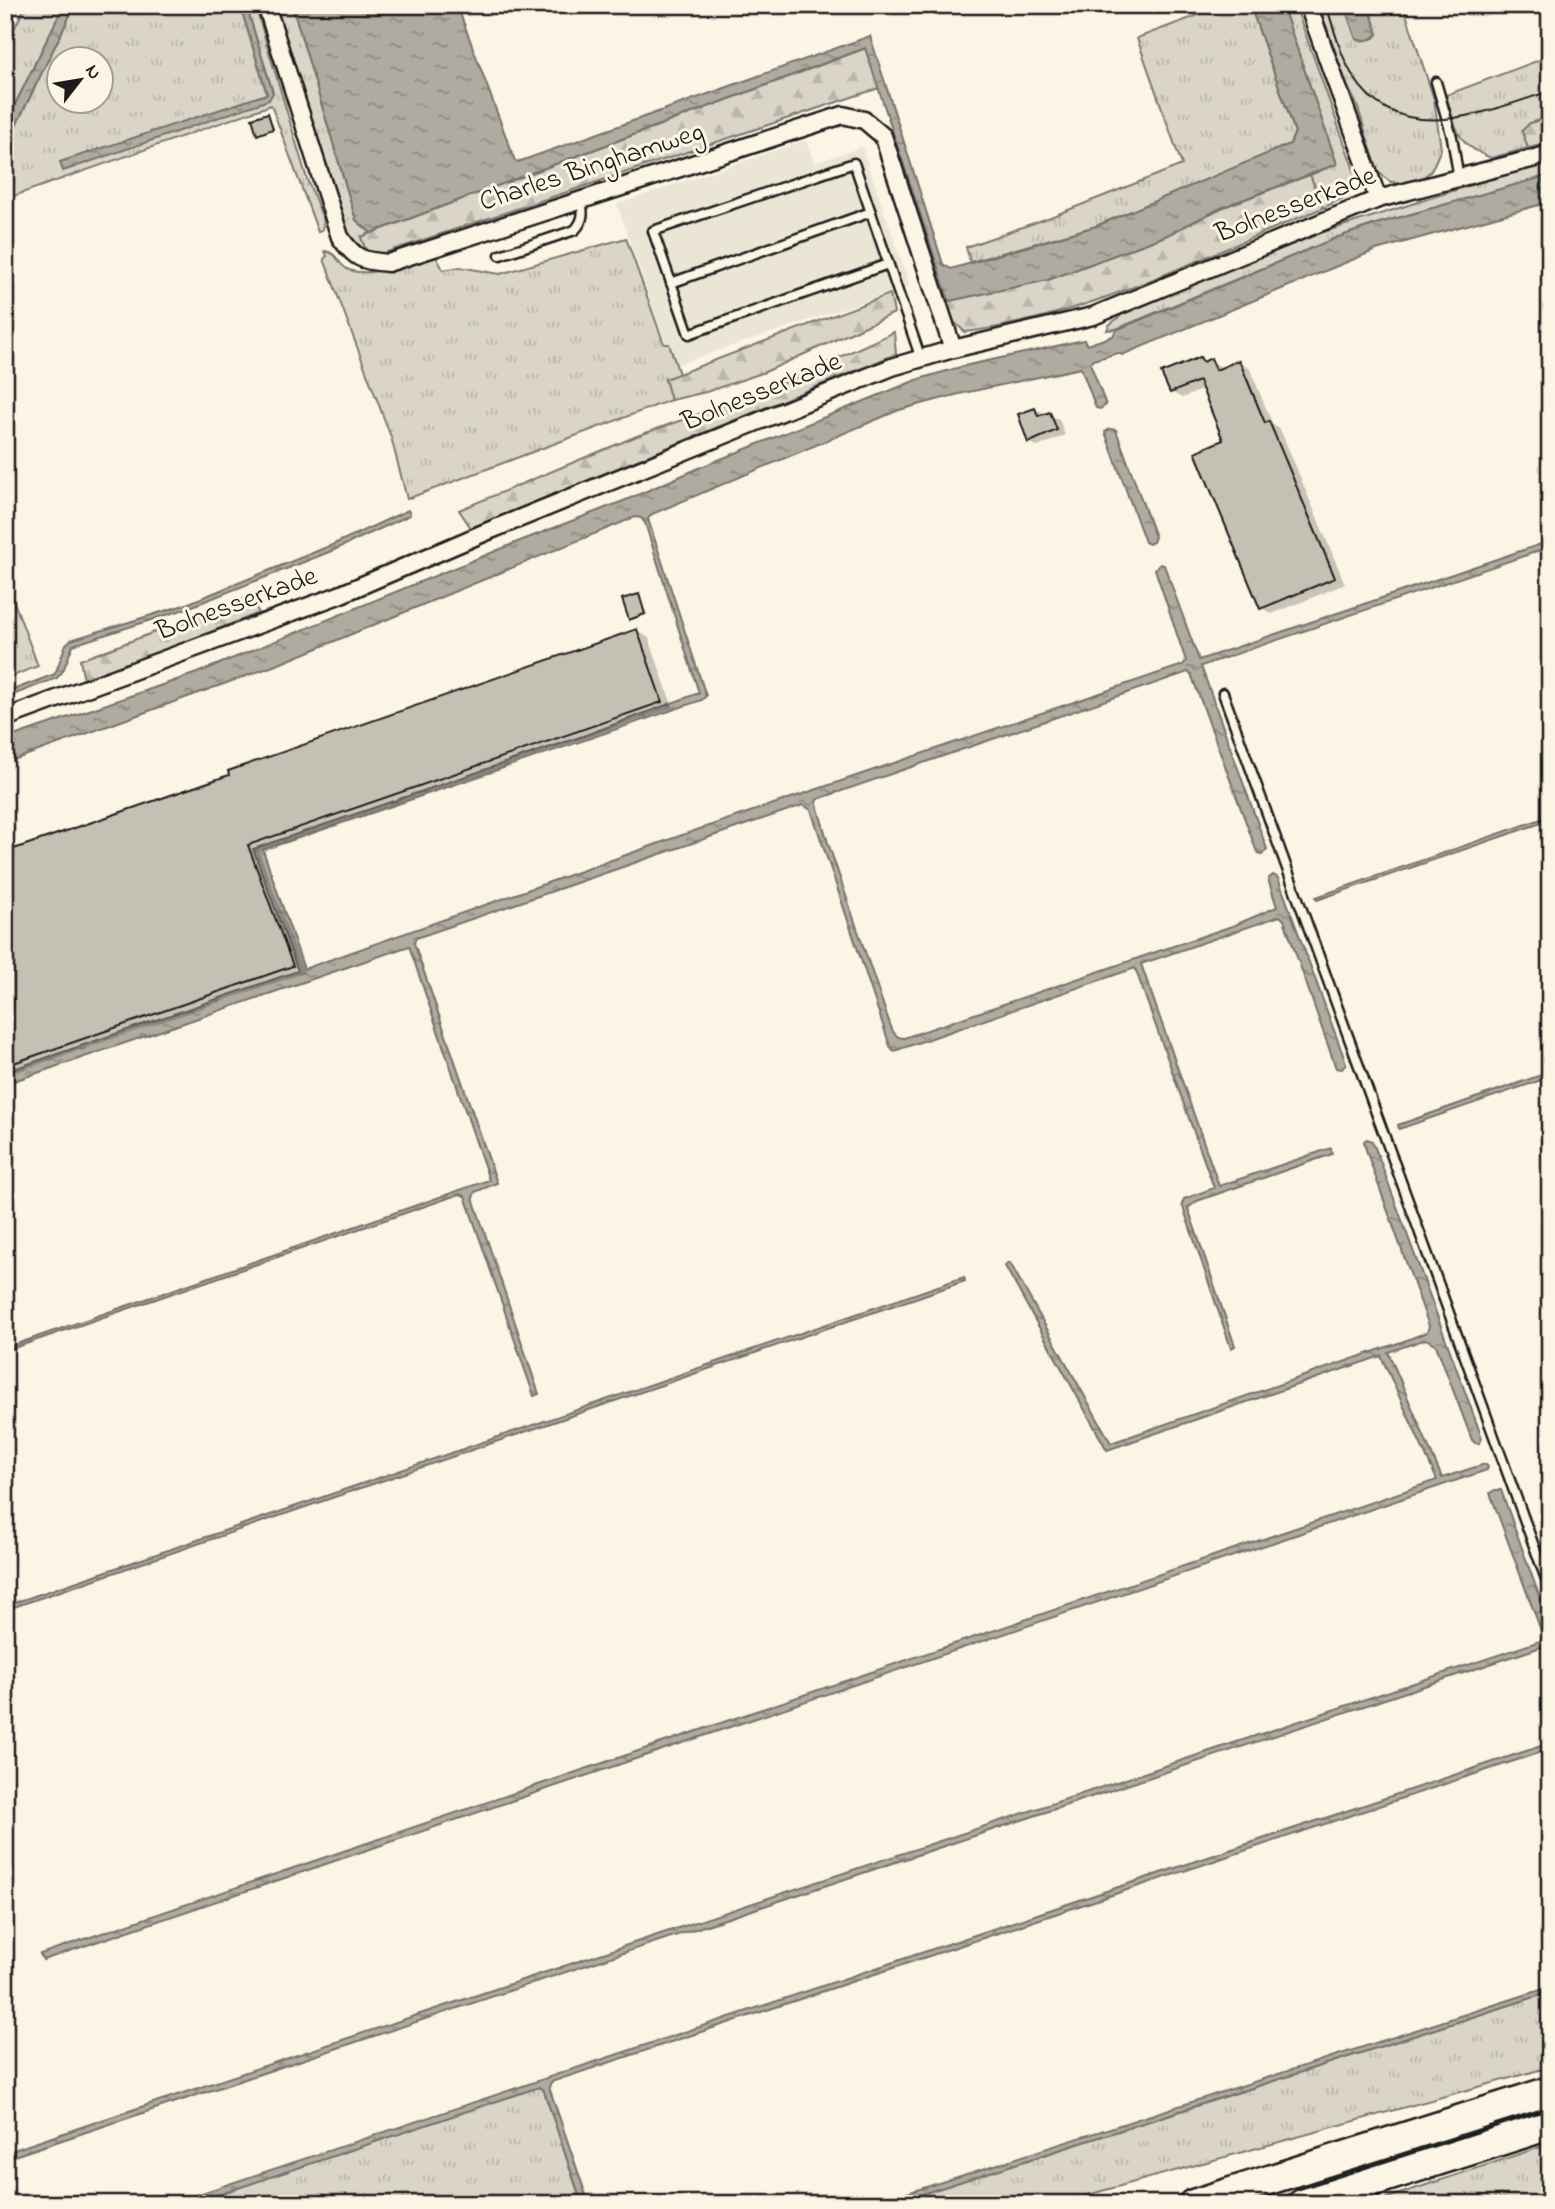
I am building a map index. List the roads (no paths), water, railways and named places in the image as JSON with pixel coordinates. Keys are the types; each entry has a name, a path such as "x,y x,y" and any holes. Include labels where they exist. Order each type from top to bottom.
{"highway":[{"path":"1193,2204 1550,2091"},
{"path":"1302,2204 1550,2125"}],"street":[{"name":"Charles Binghamweg","path":"266,5 340,237 351,253 366,261 388,263 833,116 843,115 864,120 883,136 953,349"},
{"path":"1308,5 1378,200"},
{"name":"Bolnesserkade","path":"5,718 339,595 486,532 892,367 953,349 1093,316 1378,200 1550,154"}],"lane":[{"path":"1436,82 1452,137 1459,179"},
{"path":"888,264 689,334 653,231 854,163 921,359"},
{"path":"500,256 575,230 583,222 580,199"},
{"path":"671,283 871,212"},
{"path":"1223,693 1550,1590"}],"water":[{"path":"64,5 75,5 55,46 46,46 46,64 5,148 5,125"},
{"path":"240,5 246,5 273,93 269,100 63,171 60,162 267,94"},
{"path":"292,5 457,5 515,161 518,162 870,36 943,264 951,269 1096,226 1290,144 1295,132 1250,5 1282,5 1337,164 1221,208 1165,236 1048,280 949,301 865,48 371,233 356,220"},
{"path":"1344,5 1368,5 1378,34 1367,40 1356,39"},
{"path":"1550,175 1550,202 1376,250 1122,355 1118,353 1093,360 1090,363 1106,405 1100,409 1096,408 1081,368 959,394 899,410 652,514 648,519 706,696 702,700 263,850 304,969 688,833 1183,665 1186,661 1155,569 1160,564 1164,565 1199,660 1550,541 1550,547 1201,666 1267,849 1262,855 1257,852 1188,672 816,801 892,1030 897,1036 904,1038 1235,925 1277,907 1268,879 1273,875 1278,878 1346,1063 1342,1069 1336,1068 1284,920 1280,916 1141,964 1219,1186 1331,1148 1332,1154 1197,1201 1188,1208 1235,1346 1231,1348 1182,1204 1184,1199 1214,1188 1135,968 894,1051 890,1046 811,810 803,805 416,938 414,943 497,1183 475,1192 473,1198 539,1394 534,1396 465,1196 460,1194 5,1351 5,1348 489,1180 409,946 5,1084 5,1072 298,971 253,849 583,736 699,693 645,523 641,518 635,517 279,664 5,763 5,739 197,673 919,379 964,366 1084,340 1087,345 1113,336 1116,330 1336,238 1376,224"},
{"path":"1116,430 1155,537 1149,544 1145,542 1105,432"},
{"path":"408,510 410,515 334,550 185,609 73,645 63,671 57,678 5,698 5,693 55,674 66,644 71,640 184,605 332,545"},
{"path":"1550,816 1550,820 1317,900 1316,897"},
{"path":"1550,1072 1550,1077 1399,1129 1398,1125"},
{"path":"1364,1141 1372,1141 1378,1155 1482,1438 1480,1443 1472,1440 1436,1345 1426,1339 1388,1352 1442,1478 1485,1464 1487,1470 43,1960 40,1954 1437,1480 1381,1356 1107,1450 1005,1266 1010,1263 1111,1443 1407,1340 1427,1332 1429,1326 1366,1150"},
{"path":"964,1277 965,1281 5,1610 5,1606"},
{"path":"1501,1490 1550,1626 1550,1654 1547,1649 1541,1647 5,2159 5,2153 114,2116 1540,1641 1543,1636 1490,1493"},
{"path":"1550,1743 1550,1749 551,2082 549,2087 589,2204 582,2204 544,2091 539,2087 190,2204 169,2204"},
{"path":"1550,1987 1550,1992 891,2204 873,2204"}],"tram line":[{"path":"1326,5 1353,76 1372,99 1394,113 1418,119 1444,119 1498,108 1550,91"}]}
